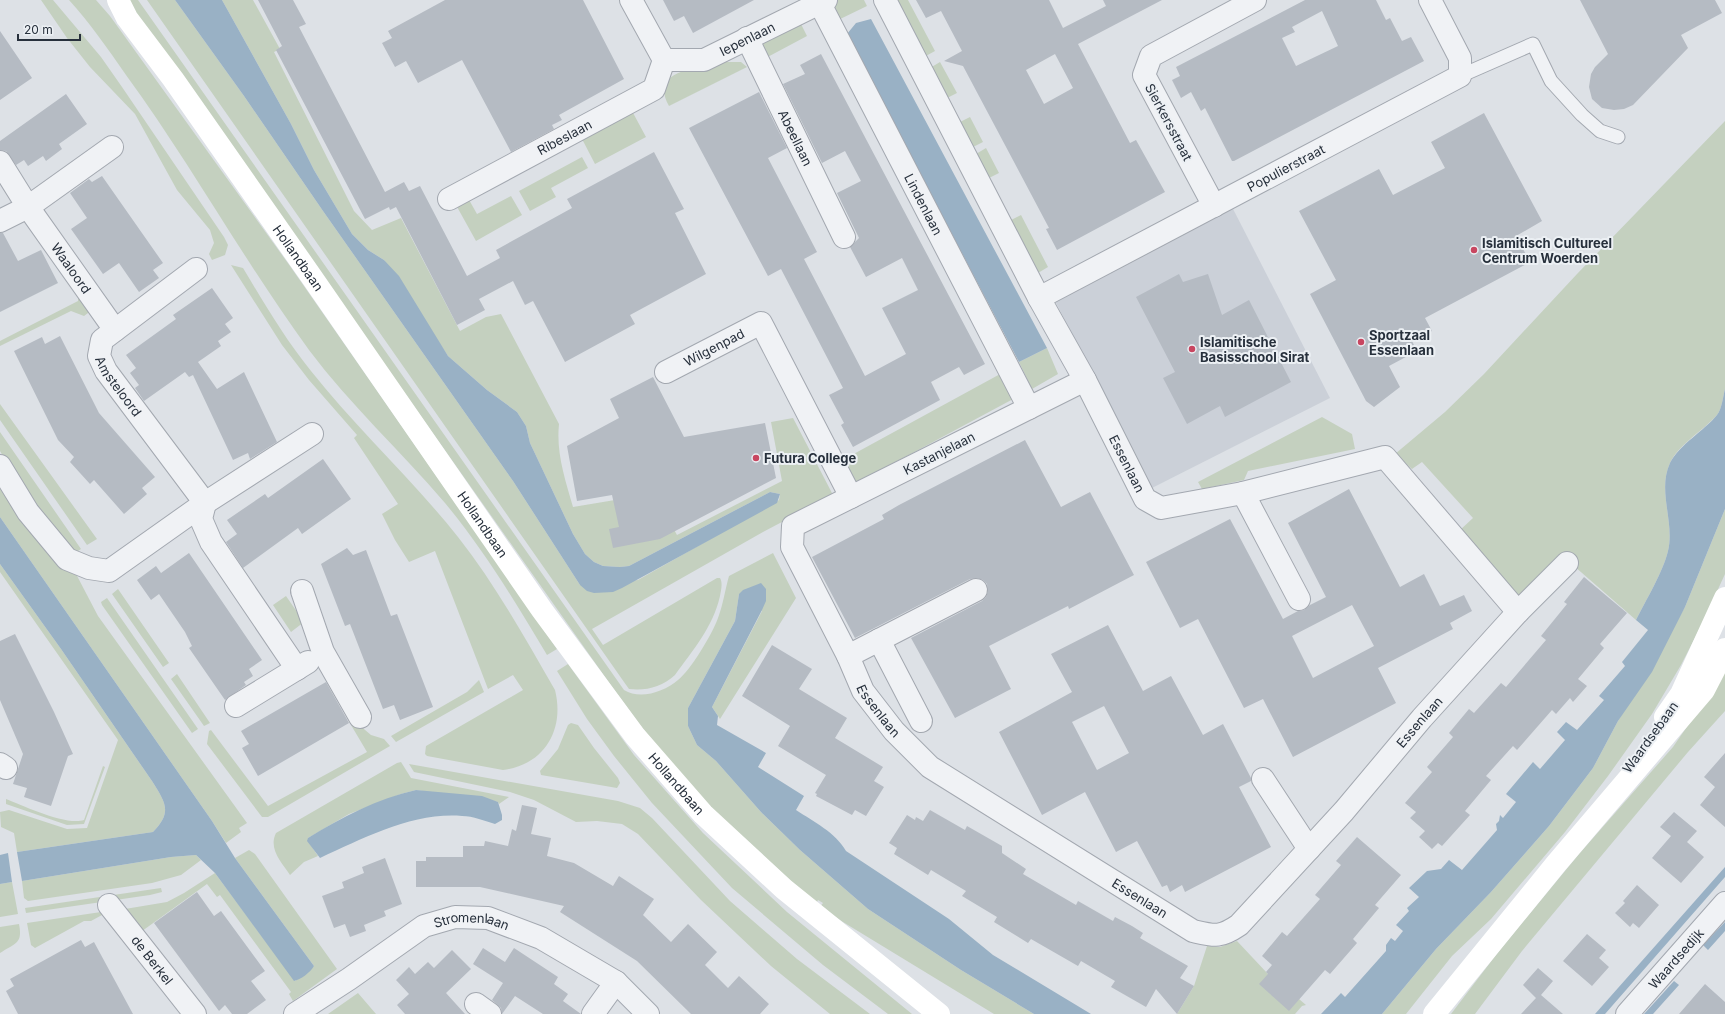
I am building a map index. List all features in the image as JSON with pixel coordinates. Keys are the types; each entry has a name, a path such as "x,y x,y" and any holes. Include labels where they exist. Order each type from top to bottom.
{"main road":[{"name":"Hollandbaan","path":"108,0 123,9 302,263 542,610 635,736 703,814 778,884 939,1014"},
{"name":"Waardsebaan","path":"1556,864 1681,694 1725,598"},
{"name":"Waardsebaan","path":"1434,1014 1556,864 1704,690 1725,649"},
{"name":"Hollandbaan","path":"896,978 954,1014"}],"street":[{"path":"632,0 664,60"},
{"path":"885,0 1039,298 1085,380"},
{"name":"Sierkersstraat","path":"1214,206 1144,75 1151,56 1255,0"},
{"path":"1430,0 1460,58 1460,76"},
{"name":"Iepenlaan","path":"664,60 704,60 821,1"},
{"name":"Lindenlaan","path":"821,1 1029,408"},
{"name":"Abeellaan","path":"747,38 844,237"},
{"name":"Ribeslaan","path":"449,199 654,89 664,60"},
{"name":"Populierstraat","path":"1039,298 1460,76"},
{"path":"0,221 28,207 112,147"},
{"name":"Waaloord","path":"0,162 28,207 115,330"},
{"name":"Amsteloord","path":"196,269 102,340 100,356 106,372 205,503"},
{"name":"Wilgenpad","path":"666,372 761,322 851,497"},
{"name":"Kastanjelaan","path":"794,526 1085,380"},
{"name":"Essenlaan","path":"1085,380 1144,500 1161,508 1243,493 1385,457 1518,612"},
{"path":"0,466 28,512 67,559 89,568 109,571 205,503 312,434"},
{"path":"1243,493 1299,599"},
{"path":"205,503 201,519 211,542 297,670"},
{"name":"Essenlaan","path":"794,526 792,547 848,656 863,691 894,730 930,767 1193,931 1212,935 1226,934 1239,925 1344,810 1422,718 1518,612 1567,563"},
{"path":"302,590 323,652 360,717"},
{"path":"848,656 976,590"},
{"path":"879,640 921,721"},
{"path":"236,706 297,670 323,652"},
{"path":"1263,779 1309,849"},
{"name":"Waardsedijk","path":"1626,1014 1725,903"},
{"name":"de Berkel","path":"109,905 195,1014"},
{"name":"Stromenlaan","path":"295,1014 349,979 424,926 454,917 488,918 530,933 616,982 648,1014"},
{"path":"593,1014 616,982"}],"lane":[{"path":"1460,76 1533,44 1551,81 1582,115 1600,131 1618,137"}],"shaded area":[{"name":"Islamitische Basisschool Sirat","path":"1231,205 1330,398 1152,488 1054,299"}],"green space":[{"path":"41,0 53,0 101,57 224,237 228,245 225,255 212,260 209,254 214,243 210,230 177,190 135,114 90,67 67,38"},
{"path":"69,0 96,0 110,16 290,266 557,649 547,655 499,577 473,539 445,503 341,390 309,350 262,282 150,109 99,36"},
{"path":"127,0 138,0 624,690 637,694 652,693 666,688 678,680 689,669 715,625 729,576 773,553 796,598 720,719 712,707 762,611 739,594 735,621 688,708 688,726 697,745 716,761 761,812 800,850 868,909 961,970 1034,1014 994,1014 843,922 820,907 823,903 818,900 816,904 709,806 643,729 610,684"},
{"path":"147,0 175,0 244,96 513,481 580,585 638,580 779,500 780,494 770,492 629,566 603,566 594,562 585,554 573,534 530,443 526,426 517,412 487,390 448,356 384,260 368,250 352,234 314,170 291,124 222,0 253,0 280,49 274,52 354,211 372,230 401,218 460,331 486,317 501,314 559,424 558,435 560,456 573,507 615,500 666,515 677,535 782,481 771,422 793,418 833,495 763,532 592,629 603,645 717,578 720,578 722,584 720,596 713,618 675,675 665,683 648,689 629,689"},
{"path":"837,0 864,0 867,6 834,22 832,8"},
{"path":"897,0 908,0 935,51 924,57"},
{"path":"801,24 807,36 762,60 761,48 765,41"},
{"path":"724,62 741,62 747,67 669,106 664,94 665,84 671,77 680,72"},
{"path":"940,62 957,93 947,98 930,68"},
{"path":"632,111 646,137 595,164 581,137"},
{"path":"970,117 983,142 973,147 960,122"},
{"path":"1725,121 1725,389 1717,415 1712,421 1685,443 1674,456 1666,474 1665,484 1670,540 1666,559 1636,620 1574,566 1522,600 1459,531 1473,518 1422,462 1412,469 1395,454 1445,412 1484,374 1577,274"},
{"path":"986,148 999,173 989,178 976,154"},
{"path":"582,157 588,168 551,188 556,197 530,211 519,191"},
{"path":"511,196 522,215 476,241 456,205 468,198 477,214"},
{"path":"1021,215 1048,267 1038,273 1011,220"},
{"path":"231,265 243,268 267,308 301,359 347,413 458,537 485,573 521,631 555,690 557,705 557,719 554,732 540,753 530,761 517,767 503,770 427,756 425,754 426,746 523,690 513,675 488,689 435,551 409,562 395,540 382,514 398,504 354,438 357,435 309,380 282,345"},
{"path":"81,297 92,310 84,316 71,311 0,346 0,341 78,301 78,298"},
{"path":"1047,348 1058,374 1032,389 1019,362"},
{"path":"1002,373 1015,398 851,486 839,462"},
{"path":"0,404 97,539 87,545 0,420"},
{"path":"1322,417 1352,434 1355,449 1248,471 1244,480 1202,489 1198,482"},
{"path":"0,432 81,549 75,553 19,484 0,451"},
{"path":"0,482 75,572 98,616 247,823 239,828 241,832 226,843 0,517"},
{"path":"1725,509 1725,574 1681,665 1652,714 1608,776 1565,832 1491,919 1452,956 1406,1014 1382,1014 1436,949 1491,892 1549,826 1593,768 1618,721 1685,607"},
{"path":"0,564 61,649 152,781 160,795 165,807 165,813 163,819 153,832 17,852 14,833 1,827 0,812 9,810 67,829 87,828 118,740 0,572"},
{"path":"118,589 169,663 163,667 112,594"},
{"path":"286,596 304,622 291,632 273,605"},
{"path":"107,598 198,729 192,733 102,605 101,602"},
{"path":"568,664 634,755 703,833 787,912 912,1014 888,1014 823,965 732,888 652,803 614,756 587,719 557,671"},
{"path":"1725,664 1725,711 1688,752 1522,951 1475,1014 1451,1014 1499,951 1579,854 1673,747 1706,699"},
{"path":"177,674 210,723 204,726 171,679"},
{"path":"479,680 484,692 396,742 391,736 467,692"},
{"path":"571,723 578,725 618,778 620,783 617,788 541,775 540,771 558,749 568,725"},
{"path":"358,724 371,735 384,739 390,746 268,817 262,817 207,744 209,731 211,730 268,806 367,752 351,725"},
{"path":"401,762 411,778 509,797 499,804 498,802 416,790 401,794 349,814 308,838 308,841 318,856 304,862 290,875 277,856 275,850 274,839 276,833"},
{"path":"409,764 618,801 640,808 652,818 730,901 797,959 870,1014 830,1014 771,966 701,900 638,834 622,824 597,821 576,822 534,800 510,792 414,772"},
{"path":"103,766 105,767 84,824 67,825 6,804 6,799 56,818 76,821 84,820"},
{"path":"249,850 255,854 337,969 293,1001 289,994 291,992 220,895 217,897 207,884 138,934 119,910 167,902 215,873 295,981 314,966 235,858"},
{"path":"196,855 201,860 181,875 152,883 28,901 24,898 22,881 171,857"},
{"path":"12,882 18,914 0,917 0,884"},
{"path":"161,888 162,892 150,895 26,913 25,908"},
{"path":"101,912 102,915 91,921 84,921 35,948 31,945 27,923"},
{"path":"19,924 19,939 14,945 0,953 0,927"},
{"path":"1237,941 1268,974 1289,1010 1299,999 1306,1005 1302,1006 1295,1014 1177,1014 1194,986 1207,946 1220,947"},
{"path":"358,993 376,1014 328,1014"}],"water":[{"path":"175,0 222,0 291,124 314,170 352,234 368,250 384,260 399,276 448,356 487,390 517,412 526,426 530,443 573,534 585,554 594,562 603,566 629,566 770,492 780,494 777,503 622,588 613,592 594,593 587,591 580,585 513,481 244,96"},
{"path":"871,19 1047,348 1019,362 847,34 856,23"},
{"path":"1725,389 1725,509 1685,607 1652,672 1618,721 1593,768 1549,826 1491,892 1436,949 1382,1014 1321,1014 1341,993 1345,997 1386,951 1386,945 1391,938 1395,941 1403,931 1396,925 1409,911 1407,908 1419,897 1409,888 1427,871 1441,869 1449,860 1462,870 1497,830 1496,824 1499,821 1500,815 1503,818 1516,802 1506,794 1533,762 1540,769 1565,740 1557,732 1566,722 1577,730 1604,700 1599,696 1625,666 1622,662 1648,630 1636,620 1658,577 1668,551 1670,540 1665,484 1666,474 1670,463 1679,450 1717,415"},
{"path":"0,517 212,821 235,858 314,966 302,977 294,981 215,873 196,855 171,857 22,881 17,852 153,832 163,819 165,807 152,781 0,564"},
{"path":"761,583 766,589 766,601 712,707 718,716 717,725 766,753 758,767 804,796 796,810 830,833 846,851 949,919 993,955 1091,1014 1034,1014 961,970 868,909 800,850 761,812 716,761 697,745 688,726 688,708 735,621 739,594 743,590"},
{"path":"416,790 482,796 498,802 502,820 495,824 466,816 425,818 389,828 320,858 307,841 308,838 347,816 387,798"},
{"path":"8,853 12,882 0,884 0,855"},
{"path":"1725,867 1725,877 1605,1014 1595,1014"},
{"path":"1725,922 1725,931 1708,950 1703,945"},
{"path":"1674,981 1679,985 1653,1014 1644,1014"}],"building":[{"path":"258,0 293,0 306,24 299,27 385,192 404,182 409,191 420,186 467,276 500,258 496,250 572,208 567,199 654,152 684,209 675,213 706,274 630,315 635,324 565,362 533,301 525,305 513,281 479,299 485,310 457,325 396,207 390,210 389,207 365,219 276,50 282,46"},
{"path":"445,0 583,0 624,79 559,115 562,120 552,125 554,129 511,152 462,60 418,83 406,61 395,67 382,43 392,38 388,31"},
{"path":"663,0 754,0 693,33 684,16 674,21"},
{"path":"916,0 1049,0 1063,28 1106,6 1103,0 1162,0 1078,44 1130,143 1136,140 1165,192 1057,250 1046,229 1049,228 963,66 944,61 962,51 941,11 926,18","holes":["1055,54 1073,88 1044,104 1026,70"]},
{"path":"1305,0 1376,0 1386,20 1390,18 1402,41 1411,37 1424,61 1234,161 1232,161 1205,108 1201,111 1191,92 1181,98 1172,80 1180,76 1176,67","holes":["1322,11 1338,46 1296,66 1282,38 1295,32 1292,27"]},
{"path":"1580,0 1715,0 1722,13 1681,35 1688,48 1633,105 1624,109 1614,110 1602,108 1592,99 1589,87 1591,74 1595,67 1608,54"},
{"path":"0,31 32,78 0,100"},
{"path":"821,54 985,364 964,375 959,367 931,382 940,400 853,447 841,425 844,423 829,395 843,388 781,269 768,276 689,128 759,92 787,148 768,158 817,252 804,259 865,376 906,354 882,308 918,290 902,258 866,277 850,247 859,238 837,193 861,181 845,151 822,163 783,84 805,74 800,65"},
{"path":"66,94 87,124 59,144 62,149 46,161 43,156 28,166 24,160 16,165 6,151 0,150 0,141"},
{"path":"1484,113 1542,221 1516,236 1530,262 1425,318 1432,331 1412,341 1417,351 1389,366 1400,387 1374,407 1366,401 1310,294 1336,280 1299,211 1379,169 1393,195 1445,168 1431,142"},
{"path":"102,176 163,263 153,270 159,278 139,292 119,263 103,274 71,229 87,218 70,193 89,179 92,182"},
{"path":"0,233 3,233 18,261 41,250 58,283 0,312"},
{"path":"1179,274 1183,282 1208,274 1222,315 1249,300 1291,382 1225,417 1220,406 1187,424 1163,378 1175,372 1136,297"},
{"path":"212,288 233,318 225,324 231,332 218,341 221,346 198,362 217,389 244,372 277,442 250,459 248,453 233,460 193,375 189,377 185,372 144,401 135,388 139,385 130,373 136,368 126,355 176,319 173,315"},
{"path":"60,336 99,413 155,477 142,488 147,494 124,514 94,480 90,484 70,462 74,457 58,440 14,351 42,337 45,344"},
{"path":"653,377 684,437 765,423 776,478 660,539 613,548 609,529 619,527 612,495 577,501 567,446 619,418 610,399"},
{"path":"1025,440 1061,507 1090,492 1134,575 1069,609 1068,606 989,646 1011,689 955,718 911,638 982,601 986,597 988,591 987,584 983,580 977,578 970,579 855,638 812,557 884,519 882,515 899,505"},
{"path":"323,459 351,499 302,534 298,528 243,568 226,542 237,534 227,520 265,494 268,498"},
{"path":"1349,489 1400,587 1424,574 1440,606 1464,595 1472,611 1450,623 1453,629 1378,668 1396,703 1293,757 1263,699 1244,708 1198,619 1180,628 1146,562 1230,519 1283,619 1298,611 1304,610 1310,605 1326,597 1288,523","holes":["1352,605 1374,646 1313,678 1292,636"]},
{"path":"347,548 353,555 366,550 391,616 397,614 433,707 400,720 394,705 383,709 350,624 345,626 321,564"},
{"path":"189,553 262,660 249,669 253,676 244,682 246,685 225,700 189,648 192,646 185,632 159,594 151,600 137,580 156,566 161,573"},
{"path":"1584,577 1627,613 1600,644 1604,648 1578,679 1587,686 1573,702 1570,698 1556,714 1552,710 1517,750 1513,746 1486,776 1491,780 1465,811 1470,815 1442,846 1438,843 1432,849 1419,837 1425,831 1410,818 1416,812 1405,803 1432,772 1427,767 1453,737 1449,733 1469,709 1474,713 1501,683 1506,687 1546,640 1541,636 1567,604 1564,602"},
{"path":"1108,625 1143,691 1171,676 1203,735 1223,724 1251,778 1251,781 1239,787 1271,847 1185,892 1182,885 1170,892 1167,885 1162,887 1137,841 1116,852 1085,792 1042,815 999,732 1072,692 1051,654","holes":["1104,706 1129,753 1097,770 1072,722"]},
{"path":"15,634 73,754 68,756 51,806 24,797 27,788 13,784 23,754 0,700 0,641"},
{"path":"772,645 812,669 799,689 847,718 835,738 883,767 874,781 884,787 866,816 855,810 852,815 816,796 817,794 815,793 826,775 778,746 790,726 742,696"},
{"path":"326,682 349,723 258,776 242,748 249,744 241,731"},
{"path":"1725,753 1725,827 1700,805 1715,787 1704,777"},
{"path":"522,805 537,808 531,834 551,838 547,856 574,863 613,886 619,876 654,899 643,915 671,942 688,924 717,952 705,965 728,988 739,976 769,1004 760,1014 691,1014 637,961 560,912 564,906 480,887 416,887 416,861 426,861 426,857 463,857 463,846 484,846 485,841 508,846 512,829 516,831"},
{"path":"930,810 965,830 967,826 1002,846 1002,853 1026,869 1023,874 1076,905 1078,901 1113,921 1115,917 1132,926 1143,933 1140,938 1188,966 1180,978 1194,986 1177,1014 1156,989 1146,1007 1111,987 1115,981 1081,961 1078,966 1031,939 1028,943 994,922 997,917 962,896 966,891 931,870 928,875 894,854 897,848 889,843 907,815 915,820 916,817 923,821"},
{"path":"1674,812 1697,831 1687,842 1704,857 1681,883 1652,858 1671,836 1660,827"},
{"path":"1357,837 1401,875 1375,905 1379,908 1353,939 1357,943 1330,974 1325,970 1289,1011 1259,984 1268,974 1266,972 1272,965 1262,956 1282,932 1287,936 1320,899 1315,895 1341,865 1336,861"},
{"path":"385,858 402,904 384,911 386,916 364,925 366,931 350,937 345,924 334,928 322,896 344,888 342,882 364,873 362,867"},
{"path":"1637,885 1659,905 1639,928 1633,923 1630,927 1615,913 1625,903 1623,901"},
{"path":"197,892 214,916 221,911 265,971 251,981 266,1000 247,1014 232,1014 225,1005 219,1011 154,923"},
{"path":"1587,934 1606,950 1599,958 1609,967 1592,986 1563,961"},
{"path":"81,940 85,947 94,942 133,1014 18,1014 6,991 14,986 10,979"},
{"path":"483,948 505,962 514,948 558,977 554,984 568,994 563,1001 581,1014 543,1014 515,996 502,1014 501,1008 492,1000 503,983 473,964"},
{"path":"452,950 471,969 446,993 465,1014 405,1014 397,1005 409,994 396,980 409,967 415,974 428,962 434,968"},
{"path":"1538,968 1553,981 1541,995 1563,1014 1521,1014 1536,998 1523,985"},
{"path":"1705,984 1725,1002 1725,1014 1679,1014"}],"place":[{"name":"Islamitisch Cultureel Centrum Woerden","path":"1474,250"},
{"name":"Sportzaal Essenlaan","path":"1361,342"},
{"name":"Islamitische Basisschool Sirat","path":"1192,349"},
{"name":"Futura College","path":"756,458"}]}
